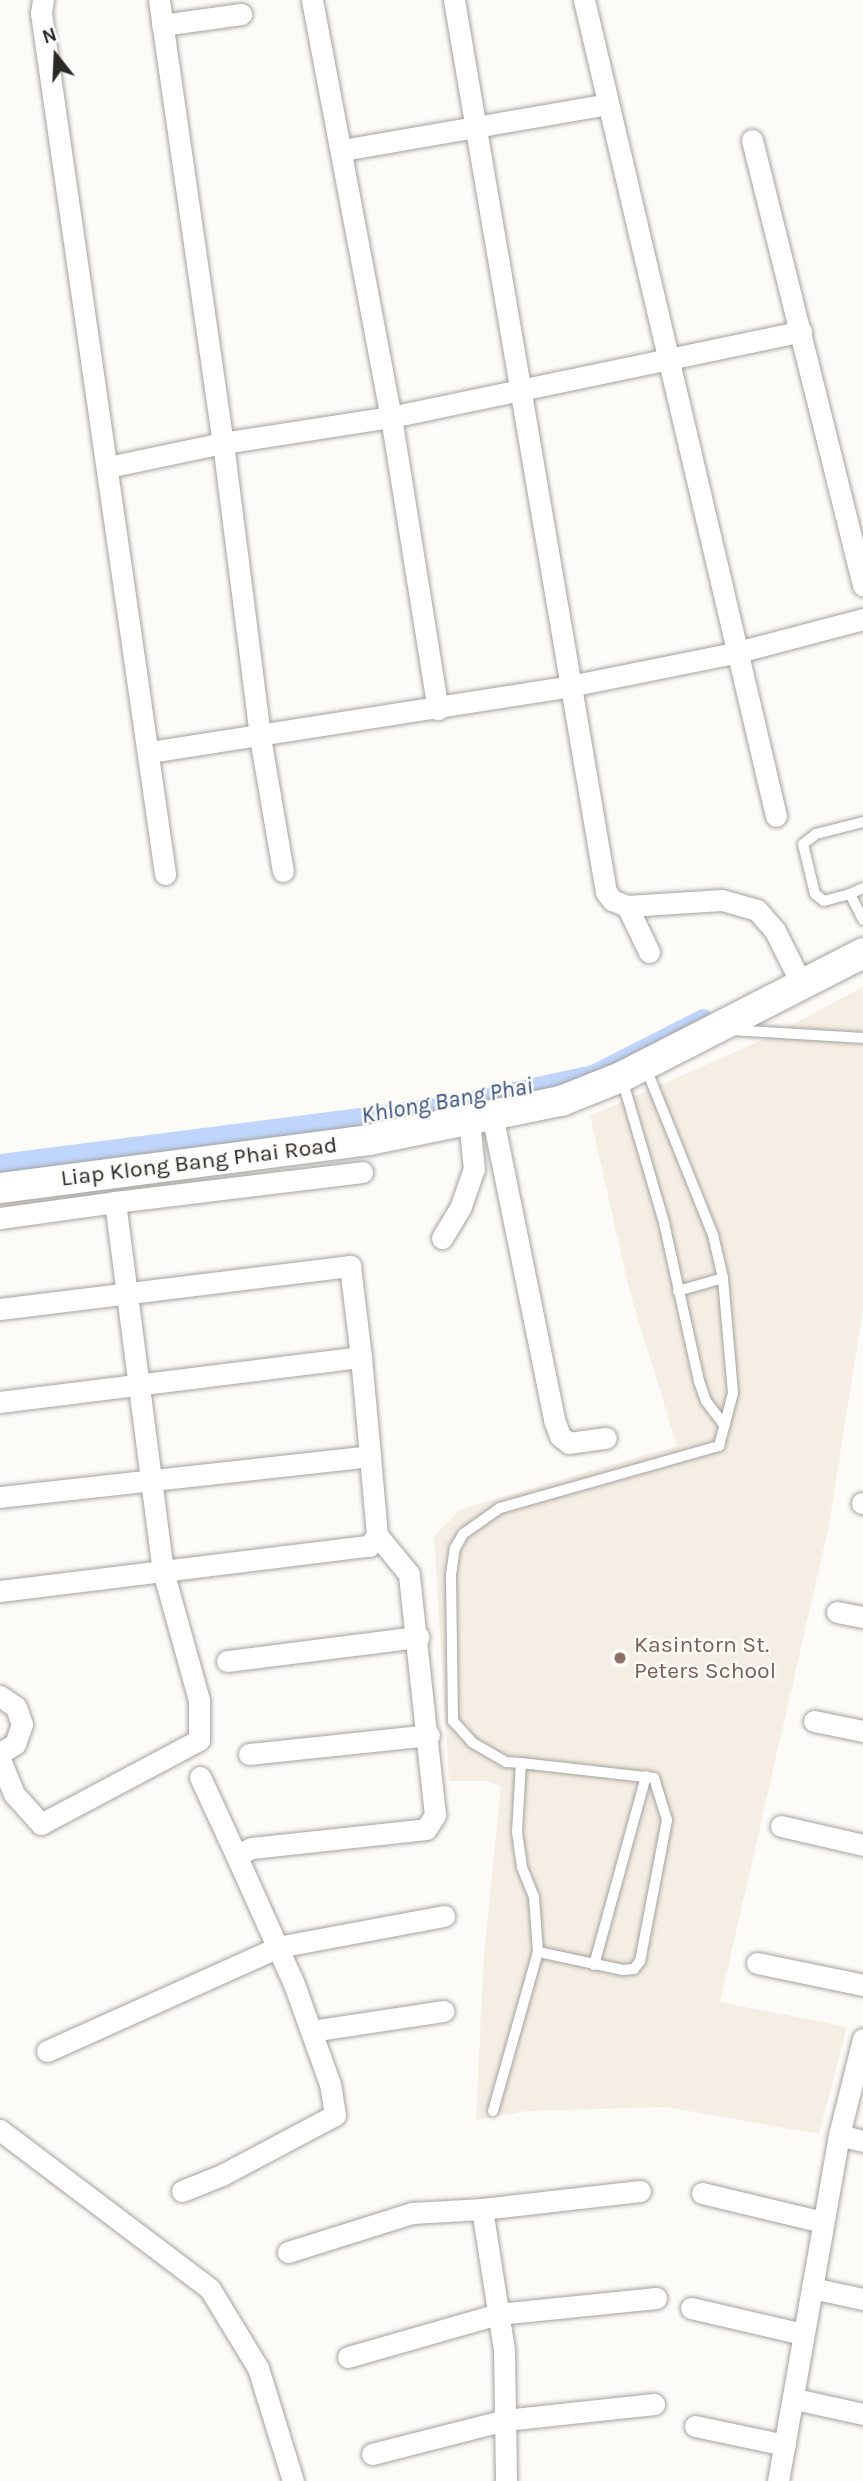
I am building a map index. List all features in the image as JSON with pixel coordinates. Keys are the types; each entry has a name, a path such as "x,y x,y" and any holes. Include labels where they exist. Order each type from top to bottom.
{"street":[{"path":"43,0 41,13 150,752 164,874"},
{"path":"159,0 223,443 260,737 283,871"},
{"path":"312,0 391,418 438,709"},
{"path":"454,0 523,391 604,887 612,901 627,906 741,903 767,918 799,980"},
{"path":"584,0 776,816"},
{"path":"162,25 241,15"},
{"path":"342,150 476,130 608,104"},
{"path":"752,140 863,586"},
{"path":"108,467 223,443 391,418 669,362 801,331"},
{"path":"150,752 260,737 570,686 738,652 863,619"},
{"path":"627,906 649,952"},
{"name":"Liap Klong Bang Phai Road","path":"0,1188 369,1140 561,1101 633,1070 799,980 863,953"},
{"path":"442,1238 461,1206 474,1168 480,1117"},
{"path":"480,1117 560,1436 569,1443 606,1438"},
{"path":"0,1218 362,1172"},
{"path":"0,1760 14,1794 41,1824 199,1740 199,1700 163,1571 148,1478 139,1384 115,1202"},
{"path":"0,1309 350,1266 377,1535 409,1574 429,1735 435,1815 426,1829 252,1848 236,1855"},
{"path":"0,1402 361,1357"},
{"path":"0,1497 148,1478 370,1455"},
{"path":"0,1591 369,1546 377,1535"},
{"path":"837,1612 863,1617"},
{"path":"227,1661 418,1636"},
{"path":"0,1696 16,1707 22,1724 15,1744 0,1753"},
{"path":"814,1721 863,1731"},
{"path":"249,1754 429,1735"},
{"path":"182,2191 222,2175 335,2115 311,2031 278,1947 200,1777"},
{"path":"781,1826 863,1844"},
{"path":"47,2051 278,1947 444,1916"},
{"path":"757,1963 863,1985"},
{"path":"311,2031 444,2011"},
{"path":"778,2481 795,2399 803,2334 839,2136 863,2039"},
{"path":"0,2130 210,2289 258,2368 293,2481"},
{"path":"839,2136 863,2141"},
{"path":"288,2252 412,2213 482,2209 640,2191"},
{"path":"702,2193 823,2222"},
{"path":"482,2209 498,2314 506,2481"},
{"path":"812,2288 863,2299"},
{"path":"348,2357 498,2314 656,2298"},
{"path":"691,2308 803,2334"},
{"path":"795,2399 863,2414"},
{"path":"372,2454 505,2420 654,2404"},
{"path":"695,2426 785,2445"}],"lane":[{"path":"863,822 816,834 803,844 811,885 820,900 852,897 863,888"},
{"path":"852,897 863,920"},
{"path":"712,1029 863,1038"},
{"path":"538,1952 594,1965 634,1969 640,1961 667,1819 657,1782 646,1776 506,1762 472,1742 453,1721 451,1576 455,1548 463,1534 500,1508 719,1446 734,1370 723,1278 713,1236 633,1070"},
{"path":"633,1070 678,1291 706,1401 725,1426"},
{"path":"678,1291 723,1278"},
{"path":"493,2110 538,1952 534,1897 522,1867 517,1832 520,1763"},
{"path":"594,1965 646,1776"}],"shaded area":[{"name":"Kasintorn St. Peters School","path":"863,987 863,1308 829,1525 720,2002 847,2027 819,2134 666,2107 527,2111 476,2120 484,1954 501,1786 486,1781 449,1781 434,1536 461,1509 677,1446 630,1293 590,1116 769,1037"}],"waterway":[{"name":"Khlong Bang Phai","path":"0,1163 446,1106 593,1074 703,1018"}],"place":[{"name":"Kasintorn St. Peters School","path":"620,1658"}]}
